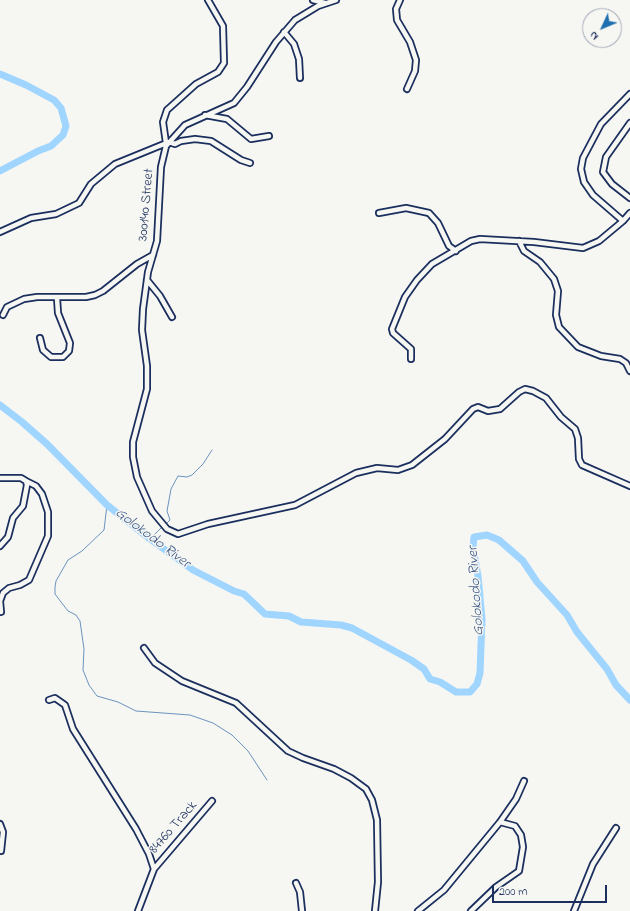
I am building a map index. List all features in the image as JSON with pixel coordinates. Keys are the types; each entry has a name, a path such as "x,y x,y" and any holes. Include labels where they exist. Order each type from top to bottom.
{"street":[{"path":"167,143 163,122 167,110 196,84 218,72 224,63 222,22 208,0"},
{"path":"313,0 325,3"},
{"name":"300140 Street","path":"336,0 325,3 294,20 234,103 185,125 167,143 160,167 159,225 147,280 142,330 148,370 147,389 135,434 133,457 137,477 152,511 167,529 178,534 208,524 295,505 356,473 377,468 398,470 412,465 446,439 473,409 478,407 488,411 500,409 519,392 525,390 533,391 546,398 561,417 574,428 578,438 579,459 582,465 630,486"},
{"path":"400,0 396,9 397,20 410,42 416,60 415,71 407,89"},
{"path":"284,32 294,44 299,59 300,78"},
{"path":"623,222 593,196 584,182 581,169 583,158 602,124 630,94"},
{"path":"205,115 227,119 251,139 269,136"},
{"path":"630,123 606,157 603,172 612,184 630,198"},
{"path":"0,232 31,218 56,214 78,203 91,184 115,164 167,143 175,144 181,141 195,139 211,141 241,160 250,163"},
{"path":"378,212 406,208 429,213 438,223 449,246 456,251"},
{"path":"411,359 411,349 392,330 395,319 405,297 423,273 432,264 471,241 480,238 583,248 599,241 623,222 630,213"},
{"path":"519,241 524,251 540,262 554,280 558,291 556,320 559,326 578,347 601,356 620,359 626,363 630,371"},
{"path":"3,315 7,307 24,299 86,297 95,295 103,291 137,264 153,255"},
{"path":"147,280 160,296 172,317"},
{"path":"40,338 43,350 51,357 63,357 69,351 70,343 58,313 57,298"},
{"path":"0,478 21,478 36,486 45,500 49,521 48,536 29,580 20,586 9,588 3,593 0,601 1,612"},
{"path":"0,546 8,537 13,518 24,503 27,485 26,481"},
{"path":"144,648 155,663 182,681 236,703 288,751 302,758 334,769 351,778 366,789 372,800 378,820 378,882 375,911"},
{"path":"49,700 55,698 65,705 72,729 142,838 154,869"},
{"path":"418,911 444,890 500,822 516,799 524,781"},
{"name":"84760 Track","path":"138,911 154,869 212,801"},
{"path":"471,911 490,892 519,871 523,847 521,835 514,826 500,822"},
{"path":"0,824 3,832 1,851"},
{"path":"574,911 594,864 616,828"},
{"path":"296,883 300,892 302,911"}],"waterway":[{"name":"Golokodo River","path":"0,74 26,85 54,100 61,108 66,126 63,135 51,146 38,151 0,171"},
{"name":"Golokodo River","path":"0,405 47,444 107,505 193,570 234,591 244,594 265,614 289,616 301,622 341,625 352,628 411,660 424,669 430,679 440,682 456,692 470,692 477,684 480,673 482,619 478,576 473,548 474,537 487,535 499,540 523,561 537,582 567,615 577,632 607,669 616,685 630,700"},
{"path":"166,524 170,520 167,511 171,489 178,476 187,477 192,475 203,464 212,450"},
{"path":"107,505 104,530 82,551 68,560 56,581 55,587 55,594 68,611 76,615 80,621 84,649 83,670 89,685 97,696 118,702 136,711 190,715 213,723 232,735 248,751 267,780"},
{"path":"150,539 163,526"}]}
